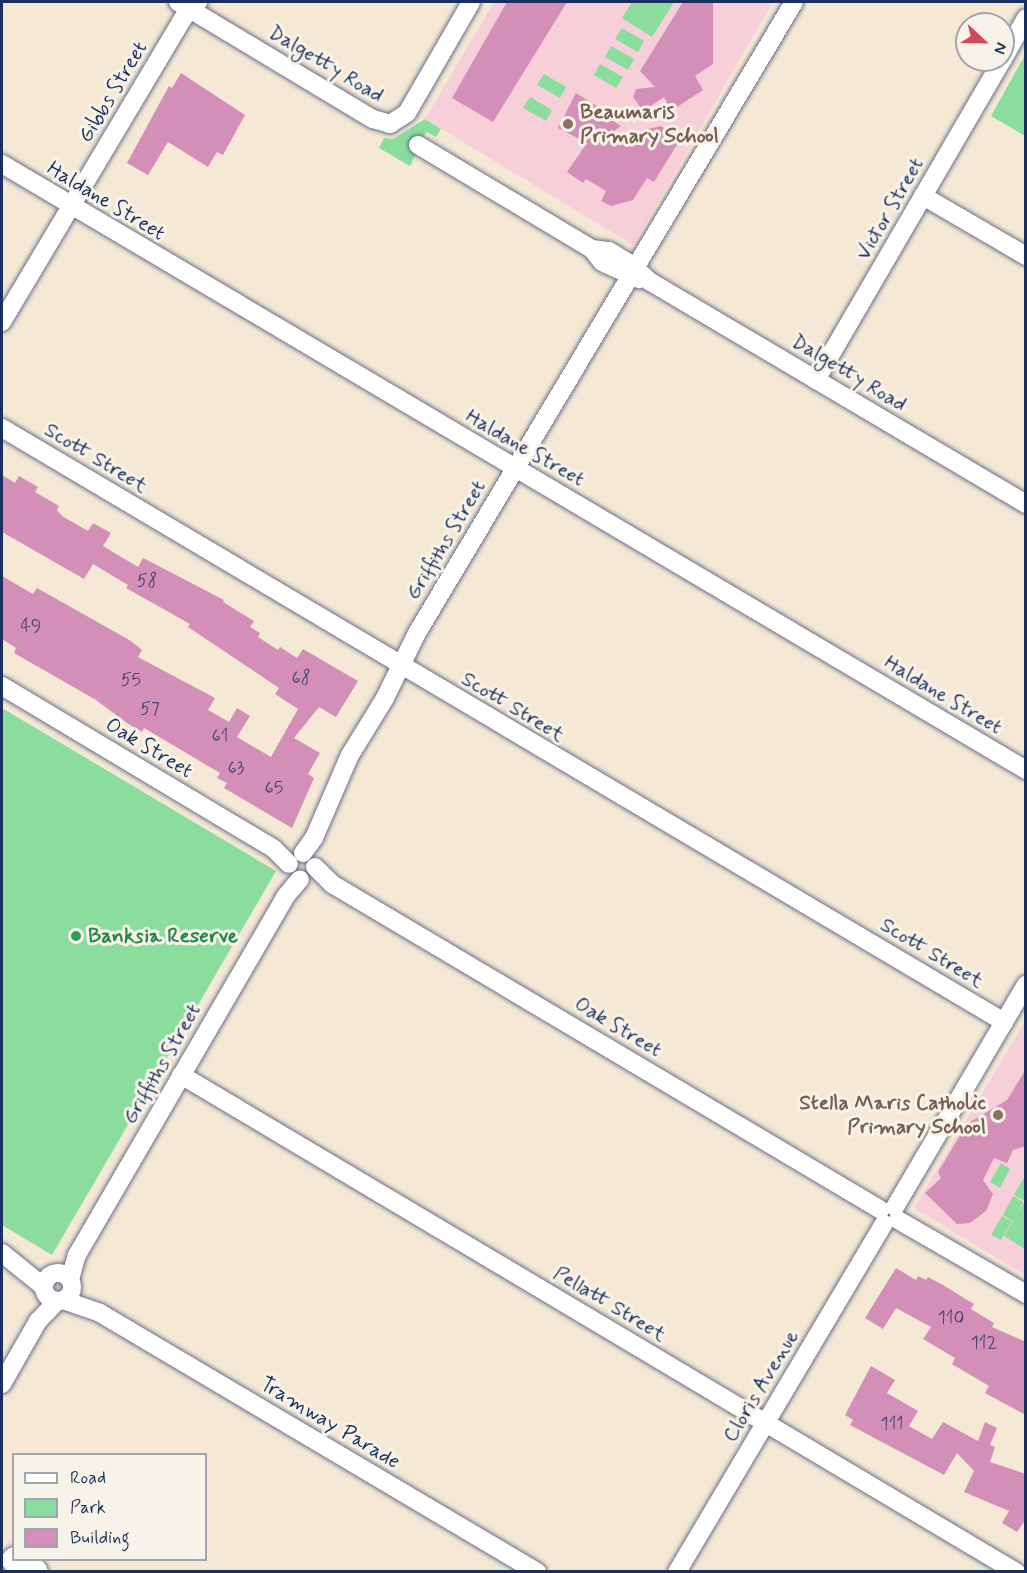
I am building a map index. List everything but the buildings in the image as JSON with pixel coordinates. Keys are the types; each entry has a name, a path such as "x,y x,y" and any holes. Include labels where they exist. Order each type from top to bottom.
{"street":[{"name":"Dalgetty Road","path":"189,4 373,119 390,124 407,113 471,2"},
{"name":"Griffiths Street","path":"2,1384 285,897 302,866 350,755 514,467 794,2"},
{"name":"Gibbs Street","path":"2,322 189,4"},
{"name":"Victor Street","path":"1015,38 1026,18"},
{"name":"Victor Street","path":"816,380 995,72"},
{"name":"Dalgetty Road","path":"418,145 592,249 609,251 632,273 650,281 1026,504"},
{"name":"Haldane Street","path":"2,164 1026,770"},
{"path":"923,196 1026,256"},
{"name":"Scott Street","path":"2,428 1004,1022"},
{"name":"Oak Street","path":"2,686 1026,1294"},
{"name":"Cloris Avenue","path":"677,1572 1026,985"},
{"name":"Pellatt Street","path":"182,1075 1016,1572"},
{"name":"Tramway Parade","path":"8,1257 537,1572"},
{"path":"17,1561 35,1572"}],"shaded area":[{"name":"Beaumaris Primary School","path":"494,2 773,2 633,245 425,119"},
{"name":"Stella Maris Catholic Primary School","path":"1025,1021 1025,1275 914,1208"}],"green space":[{"path":"632,2 674,2 652,37 622,18"},
{"path":"622,28 644,41 638,52 615,39"},
{"path":"611,46 634,59 628,70 605,57"},
{"path":"1025,55 1026,136 991,116"},
{"path":"600,64 623,77 616,88 594,75"},
{"path":"544,74 566,87 560,98 537,85"},
{"path":"530,97 552,110 546,121 523,108"},
{"path":"425,119 441,129 436,137 426,132 410,166 379,148 384,138 393,139"},
{"name":"Banksia Reserve","path":"2,708 276,871 52,1255 2,1225"},
{"path":"1001,1163 1010,1169 1000,1188 990,1182"},
{"path":"1026,1177 1025,1249 1004,1236 1013,1221 1003,1215 1013,1196 1023,1202 1016,1215 1025,1201 1014,1195"},
{"path":"1002,1216 1012,1221 1001,1240 991,1235"}],"place":[{"name":"Beaumaris Primary School","path":"568,124"},
{"name":"Banksia Reserve","path":"76,936"},
{"name":"Stella Maris Catholic Primary School","path":"998,1115"}]}
